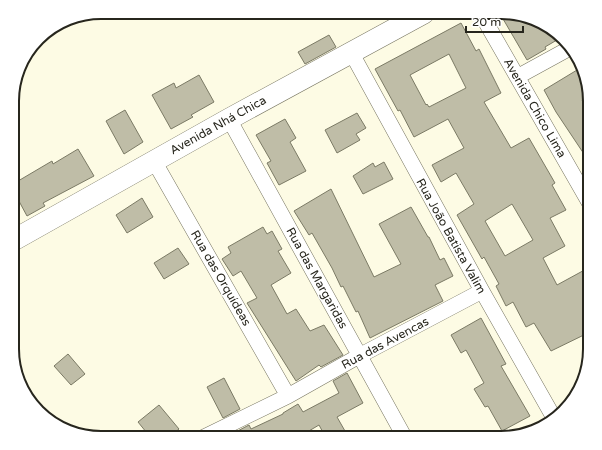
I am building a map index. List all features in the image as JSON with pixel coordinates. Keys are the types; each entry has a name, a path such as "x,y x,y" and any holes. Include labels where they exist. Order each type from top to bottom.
{"street":[{"name":"Avenida Nhá Chica","path":"19,237 228,119 413,19"},
{"name":"Avenida Chico Lima","path":"484,19 583,192"},
{"path":"517,77 566,50"},
{"name":"Rua João Batista Valim","path":"351,52 482,291 551,413"},
{"name":"Rua das Margaridas","path":"228,119 401,431"},
{"name":"Rua das Orquídeas","path":"154,161 288,396"},
{"name":"Rua das Avencas","path":"216,431 288,396 359,356 482,291"}],"building":[{"path":"503,19 532,25 556,40 545,47 546,49 527,60"},
{"path":"461,23 476,51 479,49 501,93 484,102 511,148 529,138 555,183 552,185 566,210 550,218 565,246 543,258 557,285 583,271 583,335 551,351 534,323 526,327 513,302 506,306 496,286 499,284 484,257 482,259 457,215 474,204 456,173 441,182 432,165 464,148 448,119 414,137 400,110 398,111 375,69","holes":["449,54 466,88 429,107 427,104 426,105 410,75","512,204 533,240 505,256 485,221"]},
{"path":"329,35 336,47 305,64 298,52"},
{"path":"577,70 583,96 583,152 556,112 544,90"},
{"path":"199,75 214,102 191,115 193,117 171,129 152,95 174,83 176,88"},
{"path":"125,110 143,142 124,154 106,121"},
{"path":"357,113 366,128 356,134 360,140 337,153 325,130"},
{"path":"285,119 296,138 290,142 306,171 279,185 267,163 271,161 256,135"},
{"path":"78,149 94,176 43,203 45,206 27,216 19,201 19,180 52,161 53,164"},
{"path":"384,162 393,179 363,194 353,176 373,163 375,167"},
{"path":"331,189 374,277 401,264 379,224 411,207 429,237 440,260 444,258 453,276 435,285 443,301 370,338 358,311 356,312 343,286 341,287 312,233 309,235 294,211"},
{"path":"142,198 153,217 127,233 116,215"},
{"path":"263,227 267,234 272,231 282,249 278,251 291,273 271,285 287,314 296,309 310,331 324,325 343,355 321,367 319,365 296,381 247,303 257,298 241,271 233,276 222,259 231,253 228,247"},
{"path":"178,248 189,264 164,279 154,263"},
{"path":"481,318 506,364 501,366 530,416 502,431 488,406 485,407 474,389 484,383 466,350 461,353 451,335"},
{"path":"68,354 85,374 71,385 54,366"},
{"path":"347,373 363,403 337,417 345,431 322,431 319,425 309,431 238,431 249,425 251,429 283,414 298,404 303,412 339,393 333,381"},
{"path":"224,378 240,409 223,418 207,387"},
{"path":"159,405 179,429 177,431 145,431 138,422"}]}
